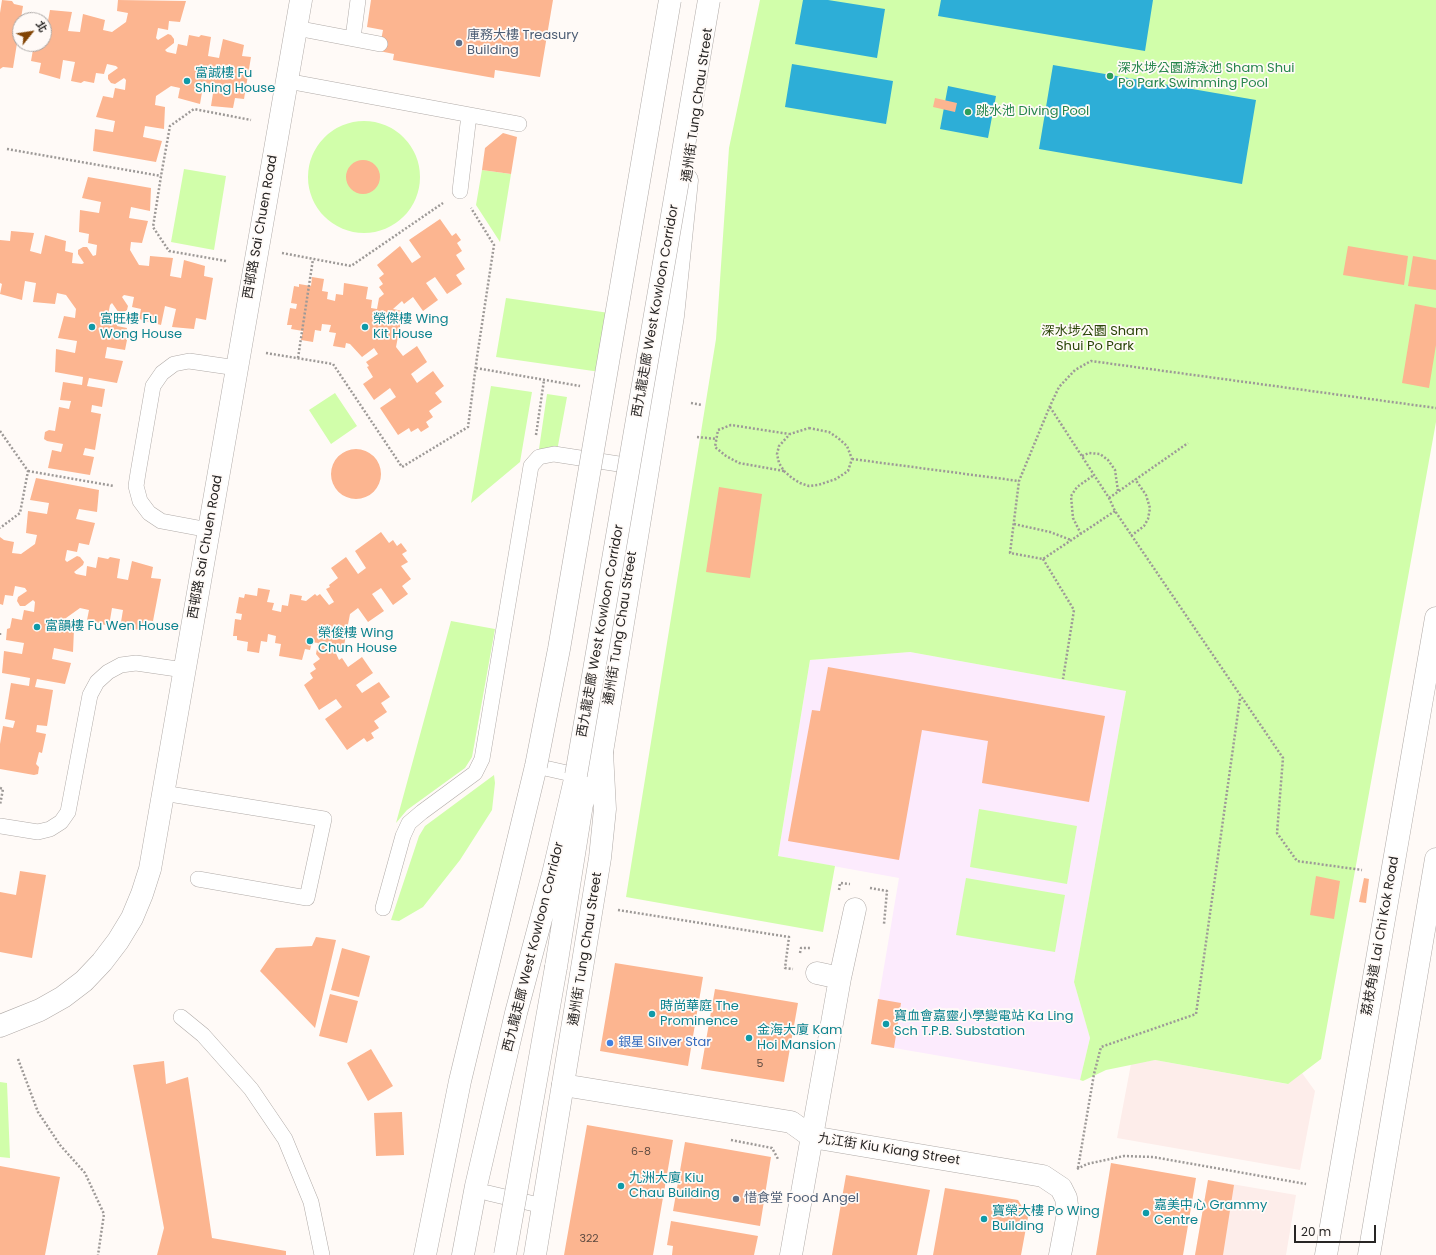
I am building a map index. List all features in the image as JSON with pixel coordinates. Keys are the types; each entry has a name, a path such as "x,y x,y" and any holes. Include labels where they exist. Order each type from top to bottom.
{"main road":[{"name":"西邨路 Sai Chuen Road","path":"0,1026 40,1010 63,997 84,981 102,962 118,941 132,918 150,869 301,0"},
{"path":"425,1255 460,1081 536,765 561,641 670,0"},
{"name":"西九龍走廊 West Kowloon Corridor","path":"463,1255 476,1186 516,1013 553,874 576,774 709,0"},
{"name":"通州街 Tung Chau Street","path":"535,1255 600,858 604,809 602,752 674,316 690,144 714,0"},
{"name":"荔枝角道 Lai Chi Kok Road","path":"1326,1255 1436,618"},
{"path":"506,1255 556,967 582,804 602,752"},
{"path":"1369,1255 1436,865"},
{"path":"791,1255 840,978 855,909"},
{"path":"807,971 840,978"},
{"name":"九江街 Kiu Kiang Street","path":"563,1085 791,1122 812,1137 1032,1173 1053,1180"},
{"path":"1053,1180 1064,1193 1068,1213 1060,1255"}],"lane":[{"path":"353,38 358,0"},
{"path":"296,28 380,44"},
{"path":"287,81 519,124"},
{"path":"460,191 469,115"},
{"path":"208,530 161,521 149,513 140,501 136,486 153,386 162,373 174,364 189,361 237,368"},
{"path":"383,908 403,836 409,823 476,773 482,759 531,466 539,457 554,454 648,468"},
{"path":"0,826 38,832 50,829 61,822 68,812 90,695 97,682 108,672 121,665 136,662 184,670"},
{"path":"536,765 576,774"},
{"path":"163,793 324,819 307,898 198,880"},
{"path":"181,1018 203,1035 251,1089 285,1139 311,1202 322,1255"},
{"path":"488,1193 543,1206"}],"path":[{"path":"226,261 169,251 153,227 161,176 170,126 194,109 251,120"},
{"path":"7,149 161,176"},
{"path":"264,352 333,364 402,467 468,427 494,245 460,191 351,266 282,253"},
{"path":"298,358 313,259"},
{"path":"1114,511 1043,559 1010,553 1019,482 1050,406 1059,387 1075,370 1090,361 1436,408"},
{"path":"476,368 582,386"},
{"path":"531,466 544,380"},
{"path":"691,403 702,405"},
{"path":"1050,406 1109,498 1114,511 1283,758 1277,833 1297,861 1362,870"},
{"path":"784,471 739,463 726,456 715,447 718,430 731,426 790,434"},
{"path":"809,428 829,432 847,446 852,459 848,471 836,479 818,485 800,483 784,471 779,463 778,454 782,440 790,434 809,428"},
{"path":"0,431 28,470 114,486"},
{"path":"697,437 717,439"},
{"path":"1109,498 1188,443"},
{"path":"1082,456 1089,453 1100,454 1108,460 1115,470 1118,491"},
{"path":"852,459 1019,482"},
{"path":"0,528 20,513 28,470"},
{"path":"1081,534 1073,518 1071,496 1077,487 1094,475"},
{"path":"1131,536 1144,526 1148,519 1150,508 1146,495 1135,479"},
{"path":"1014,524 1050,532 1071,540"},
{"path":"1043,559 1074,610 1063,680"},
{"path":"1078,1168 1094,1074 1101,1046 1196,1014 1240,697"},
{"path":"0,788 3,789 0,806"},
{"path":"838,896 840,882 855,885"},
{"path":"863,887 886,891 884,924"},
{"path":"593,904 619,911 789,937 785,968 807,971"},
{"path":"800,955 801,948 815,948"},
{"path":"18,1059 38,1112 60,1145 85,1173 104,1214 98,1255"},
{"path":"1053,1180 1087,1164 1124,1156 1153,1157 1306,1184"}],"shaded area":[{"path":"910,652 1126,691 1074,982 1090,1038 1080,1080 871,1044 899,878 778,856 810,660"},
{"path":"1155,1060 1287,1084 1302,1073 1315,1091 1300,1170 1117,1138 1131,1064"},
{"path":"1208,1180 1296,1195 1286,1255 1195,1255"}],"green space":[{"name":"深水埗公園 Sham Shui Po Park","path":"760,0 1436,0 1436,422 1321,1059 1288,1084 1155,1060 1106,1070 1083,1081 1080,1080 1090,1038 1074,982 1126,691 910,652 810,660 778,856 835,866 823,932 626,897 716,339 729,148"},
{"path":"364,121 386,125 404,137 416,155 420,177 416,199 404,217 386,229 364,233 342,229 324,217 312,199 308,177 312,155 324,137 342,125"},
{"path":"184,169 226,176 214,250 171,242"},
{"path":"482,170 511,174 500,242 476,205"},
{"path":"506,298 623,315 614,374 496,357"},
{"path":"491,386 532,392 520,462 471,503"},
{"path":"335,393 357,426 331,444 309,410"},
{"path":"547,394 567,397 557,451 539,449"},
{"path":"451,621 495,629 472,757 465,768 407,810 396,823"},
{"path":"494,775 495,783 492,810 460,860 423,907 399,921 391,920 419,836 425,826"},
{"path":"979,809 1077,826 1067,884 970,867"},
{"path":"966,878 1065,895 1055,952 956,935"},
{"path":"0,1082 7,1083 10,1158 0,1157"}],"water":[{"path":"803,0 828,0 885,9 877,58 795,44"},
{"path":"941,0 1153,0 1145,51 938,16"},
{"path":"792,64 893,81 886,124 785,107"},
{"path":"1053,65 1256,100 1242,184 1039,149"},
{"name":"跳水池 Diving Pool","path":"948,86 996,96 988,138 940,129"}],"building":[{"path":"2,0 12,1 14,4 23,6 22,12 12,12 12,52 16,52 13,68 3,67 0,69 0,13"},
{"name":"富誠樓 Fu Shing House","path":"118,0 186,1 180,22 169,21 168,30 158,28 156,38 158,40 168,34 174,39 174,43 165,50 167,52 176,54 178,44 187,46 189,35 199,37 201,35 211,37 208,56 219,58 223,39 244,45 242,56 251,57 244,99 235,98 233,108 211,106 214,87 203,86 200,104 178,98 180,88 171,86 156,96 155,105 165,107 164,129 145,126 143,137 162,141 156,162 93,151 95,129 113,132 115,121 96,117 103,96 113,98 115,88 125,90 126,80 124,78 115,84 111,83 108,79 108,75 118,68 116,66 107,64 104,74 96,73 94,83 84,81 81,83 71,81 75,62 63,60 60,79 39,73 41,63 31,61 33,52 52,52 52,12 50,12 50,10 72,12 68,31 80,32 83,14 105,20 103,30 112,32 126,22 128,13 117,11"},
{"name":"庫務大樓 Treasury Building","path":"371,0 553,0 540,77 495,70 494,78 393,60 394,54 379,51 383,30 367,27"},
{"path":"935,98 957,103 955,112 933,107"},
{"path":"503,133 517,137 511,174 482,170 485,148"},
{"path":"363,160 375,165 380,177 375,189 363,194 351,189 346,177 351,165"},
{"name":"富旺樓 Fu Wong House","path":"88,177 151,188 150,211 131,207 129,218 148,221 142,243 131,242 130,250 139,265 149,266 150,256 173,258 170,276 181,278 184,260 205,266 204,276 213,278 206,320 196,318 194,329 172,327 176,309 165,306 161,325 139,319 141,309 132,307 134,297 124,295 122,297 128,306 127,310 123,313 119,313 112,303 110,305 108,315 118,317 117,326 127,328 125,338 127,340 125,350 107,347 105,358 123,361 117,383 89,378 87,386 105,389 102,407 92,405 91,412 101,414 95,450 85,448 83,455 94,457 90,475 48,468 52,450 61,452 63,444 44,439 45,432 49,430 55,431 59,407 69,409 71,401 60,400 63,382 82,385 83,377 55,372 56,349 75,353 77,341 58,338 64,316 75,318 76,309 66,295 57,293 55,304 33,302 36,283 25,281 22,300 0,294 2,284 0,283 0,240 10,241 11,231 34,233 30,251 41,254 45,235 66,241 65,251 73,253 72,263 84,263 78,254 78,250 83,247 87,247 93,256 96,255 97,245 88,243 89,234 79,232 80,210 99,213 101,202 82,198"},
{"name":"榮傑樓 Wing Kit House","path":"440,219 452,236 456,233 461,240 457,243 462,251 456,255 465,269 456,275 462,284 447,294 435,277 426,283 438,300 423,311 413,297 404,304 402,301 393,309 403,311 396,347 403,356 417,346 427,362 411,374 417,383 433,371 444,386 435,393 442,402 429,411 433,417 426,422 429,427 421,432 418,428 411,432 409,428 398,435 380,408 396,397 390,388 374,400 363,384 373,377 367,367 369,366 366,362 378,354 374,348 362,357 350,344 346,343 345,348 333,346 336,333 329,332 331,325 322,324 321,331 315,330 313,342 301,340 303,331 291,329 292,325 287,325 290,308 296,309 297,304 291,303 294,286 299,287 299,284 311,286 312,277 324,279 322,291 328,292 327,299 335,301 336,294 343,295 344,283 368,287 366,299 372,300 371,308 377,309 379,298 384,294 379,287 383,284 379,278 384,274 377,265 400,246 412,263 421,257 409,240"},
{"path":"1348,246 1408,256 1404,285 1343,275"},
{"path":"1413,256 1436,260 1436,290 1408,286"},
{"path":"1415,304 1436,308 1436,345 1429,388 1402,383"},
{"path":"351,449 361,449 374,456 381,469 381,479 374,492 361,499 351,499 342,495 335,488 331,479 331,469 335,460 342,453"},
{"name":"富韻樓 Fu Wen House","path":"36,478 99,490 97,512 79,509 76,519 95,523 89,545 79,543 77,552 67,550 65,560 67,562 77,556 84,562 83,565 74,572 76,574 86,576 87,566 96,568 98,557 108,559 110,557 120,559 117,578 128,580 132,561 153,567 151,578 161,579 153,621 144,620 142,630 120,628 123,610 112,608 109,626 87,620 89,610 80,608 66,618 64,627 74,629 73,652 54,648 52,659 71,663 65,684 37,679 35,687 53,690 47,726 37,725 36,732 46,734 42,753 39,752 36,764 39,767 38,774 34,775 0,769 0,744 3,726 13,728 15,721 5,719 11,683 29,686 30,678 2,673 4,651 22,654 24,643 6,640 7,629 10,628 12,618 22,620 24,610 34,612 35,602 33,600 25,606 20,606 17,601 18,597 27,591 25,588 15,586 13,596 5,595 3,605 0,604 0,537 4,540 14,542 12,553 21,554 35,544 37,535 26,533 28,511 47,514 49,503 30,500"},
{"path":"719,487 762,494 750,578 706,572"},
{"name":"榮俊樓 Wing Chun House","path":"381,532 389,543 393,540 397,546 401,543 407,551 402,554 408,562 401,566 411,579 402,586 408,594 393,605 381,588 372,594 384,611 368,622 358,608 350,614 343,651 334,649 339,660 342,658 348,667 362,657 373,673 356,685 362,693 379,682 390,697 381,703 387,712 374,721 379,728 371,733 374,738 367,742 364,738 347,750 325,719 342,707 336,699 319,710 304,685 313,678 310,673 316,669 313,664 320,659 316,654 318,643 312,642 310,650 305,649 302,660 279,656 281,644 275,643 276,636 268,634 267,642 261,641 259,653 247,651 248,642 237,640 237,636 233,636 235,619 241,620 242,614 236,613 239,597 244,598 245,594 257,596 258,588 270,590 267,602 274,603 272,610 281,612 282,605 288,606 290,594 302,596 301,600 306,601 315,594 317,596 320,594 329,605 334,602 326,589 330,587 329,585 338,578 331,568 346,557 358,574 366,568 355,551"},
{"path":"828,667 1105,716 1089,802 982,783 988,741 922,730 899,860 788,841 812,710 820,711"},
{"path":"20,871 46,875 32,958 0,952 0,892 16,895"},
{"path":"1316,876 1340,881 1334,919 1310,915"},
{"path":"1364,878 1369,879 1366,903 1359,902"},
{"path":"316,937 336,940 315,1028 260,971 276,948 312,946"},
{"path":"342,948 370,956 359,997 331,990"},
{"name":"時尚華庭 The Prominence","path":"615,963 703,977 688,1066 600,1051"},
{"name":"金海大廈 Kam Hoi Mansion","path":"715,989 798,1003 784,1082 701,1069"},
{"path":"330,994 358,1001 347,1043 319,1036"},
{"name":"寶血會嘉靈小學變電站 Ka Ling Sch T.P.B. Substation","path":"878,999 901,1003 894,1048 871,1044"},
{"path":"371,1049 393,1086 368,1101 347,1063"},
{"path":"164,1061 166,1084 188,1077 212,1238 286,1251 286,1255 157,1255 164,1228 133,1065"},
{"path":"402,1112 404,1155 376,1156 374,1113"},
{"name":"九洲大廈 Kiu Chau Building","path":"587,1125 673,1140 653,1255 564,1255"},
{"path":"685,1142 771,1157 760,1226 673,1211"},
{"name":"嘉美中心 Grammy Centre","path":"1111,1163 1196,1178 1183,1255 1096,1255"},
{"path":"0,1166 60,1177 45,1255 0,1255"},
{"path":"846,1175 930,1190 917,1255 832,1255"},
{"path":"1208,1180 1234,1185 1223,1255 1195,1255"},
{"name":"寶榮大樓 Po Wing Building","path":"945,1188 1018,1200 1028,1217 1021,1255 933,1255"},
{"path":"671,1221 758,1236 754,1255 672,1255 673,1246 667,1245"}],"place":[{"name":"庫務大樓 Treasury Building","path":"459,43"},
{"name":"深水埗公園游泳池 Sham Shui Po Park Swimming Pool","path":"1110,76"},
{"name":"富誠樓 Fu Shing House","path":"187,81"},
{"name":"跳水池 Diving Pool","path":"968,112"},
{"name":"富旺樓 Fu Wong House","path":"92,327"},
{"name":"榮傑樓 Wing Kit House","path":"365,327"},
{"name":"富韻樓 Fu Wen House","path":"37,627"},
{"name":"榮俊樓 Wing Chun House","path":"310,641"},
{"name":"時尚華庭 The Prominence","path":"652,1014"},
{"name":"寶血會嘉靈小學變電站 Ka Ling Sch T.P.B. Substation","path":"886,1024"},
{"name":"金海大廈 Kam Hoi Mansion","path":"749,1038"},
{"name":"銀星 Silver Star","path":"610,1043"},
{"name":"九洲大廈 Kiu Chau Building","path":"621,1186"},
{"name":"惜食堂 Food Angel","path":"736,1199"},
{"name":"嘉美中心 Grammy Centre","path":"1146,1213"},
{"name":"寶榮大樓 Po Wing Building","path":"984,1219"}]}
